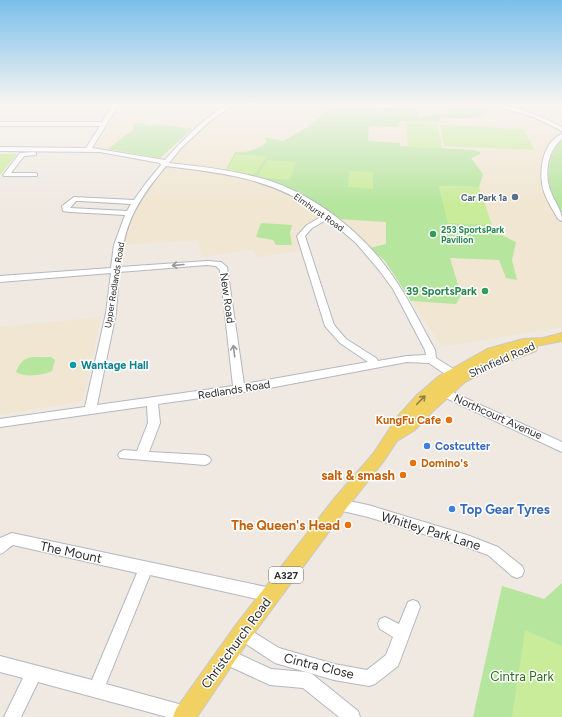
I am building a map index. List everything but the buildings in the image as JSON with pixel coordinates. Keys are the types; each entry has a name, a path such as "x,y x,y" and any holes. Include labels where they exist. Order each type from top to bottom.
{"main road":[{"name":"Shinfield Road","path":"456,376 530,349 543,342 562,337"},
{"name":"Christchurch Road","path":"185,716 242,633 338,505 378,458 393,437 410,426 439,390 456,376"}],"street":[{"path":"88,150 96,137"},
{"name":"Upper Redlands Road","path":"90,411 111,313 118,245 129,213 164,163 189,137"},
{"path":"561,137 551,147 545,171 548,193 562,220"},
{"name":"Elmhurst Road","path":"0,149 48,154 54,149 113,152 255,180 287,190 328,216 354,238 391,280 402,297 430,350 431,359"},
{"path":"24,151 6,175 35,175"},
{"path":"129,213 70,210 66,209 66,206 74,199 136,202"},
{"path":"328,216 304,230 301,236 305,250 330,326 343,342 372,360 375,365"},
{"name":"New Road","path":"115,270 207,263 218,264 224,269 239,389"},
{"path":"0,279 115,270"},
{"name":"Redlands Road","path":"0,423 239,389 407,359 431,359"},
{"path":"431,359 437,361 456,376"},
{"name":"Northcourt Avenue","path":"439,390 562,447"},
{"path":"141,456 154,423 152,402"},
{"path":"124,455 205,460"},
{"name":"Whitley Park Lane","path":"338,505 368,511 493,550 517,571"},
{"name":"The Mount","path":"0,548 3,544 12,539 271,595"},
{"path":"96,688 146,568"},
{"name":"Cintra Close","path":"242,633 275,654 334,672 369,678 392,660 413,607"},
{"path":"385,624 402,634"},
{"path":"226,656 270,677 306,680 352,717"},
{"path":"0,664 34,674 96,688 185,716"},
{"path":"12,717 34,674"}],"shaded area":[{"path":"96,137 183,137 160,158 114,150 90,148"},
{"path":"192,137 562,137 562,327 442,347 385,261 333,215 304,230 305,250 257,257 253,249 202,257 198,240 118,245 129,213 148,184"},
{"path":"101,317 83,401 0,415 0,327"}],"green space":[{"path":"123,137 183,137 160,158 108,149"},
{"path":"264,137 283,141 289,137 368,137 368,141 400,143 400,146 474,150 480,152 480,154 471,158 483,174 479,187 439,186 448,222 488,224 489,229 516,242 512,260 517,280 506,278 499,260 450,258 461,295 456,304 411,301 385,261 370,248 386,244 386,222 338,219 307,198 225,172 235,152 244,152 256,149 267,142"},
{"path":"407,137 440,137 442,148 408,147"},
{"path":"442,137 528,137 534,150 444,146"},
{"path":"562,139 562,213 551,190 549,168 552,155"},
{"path":"0,154 17,154 0,175"},
{"path":"236,154 267,157 254,175 227,170"},
{"path":"267,160 297,162 289,180 257,177"},
{"path":"349,171 373,172 373,189 348,187"},
{"path":"439,186 479,187 492,225 448,223"},
{"path":"261,223 292,225 290,233 292,245 276,245 273,240 256,237"},
{"path":"34,357 51,357 55,360 52,371 34,375 24,375 16,372 22,362 26,359"},
{"name":"Cintra Park","path":"562,583 562,717 473,717 502,586 544,599"},
{"path":"525,630 562,646 562,717 512,717"}],"place":[{"name":"Car Park 1a","path":"515,197"},
{"name":"253 SportsPark Pavilion","path":"433,234"},
{"name":"39 SportsPark","path":"485,291"},
{"name":"Wantage Hall","path":"73,365"},
{"name":"KungFu Cafe","path":"449,420"},
{"name":"Costcutter","path":"427,446"},
{"name":"Domino's","path":"413,463"},
{"name":"salt & smash","path":"403,475"},
{"name":"Top Gear Tyres","path":"452,509"},
{"name":"The Queen's Head","path":"348,525"}]}
